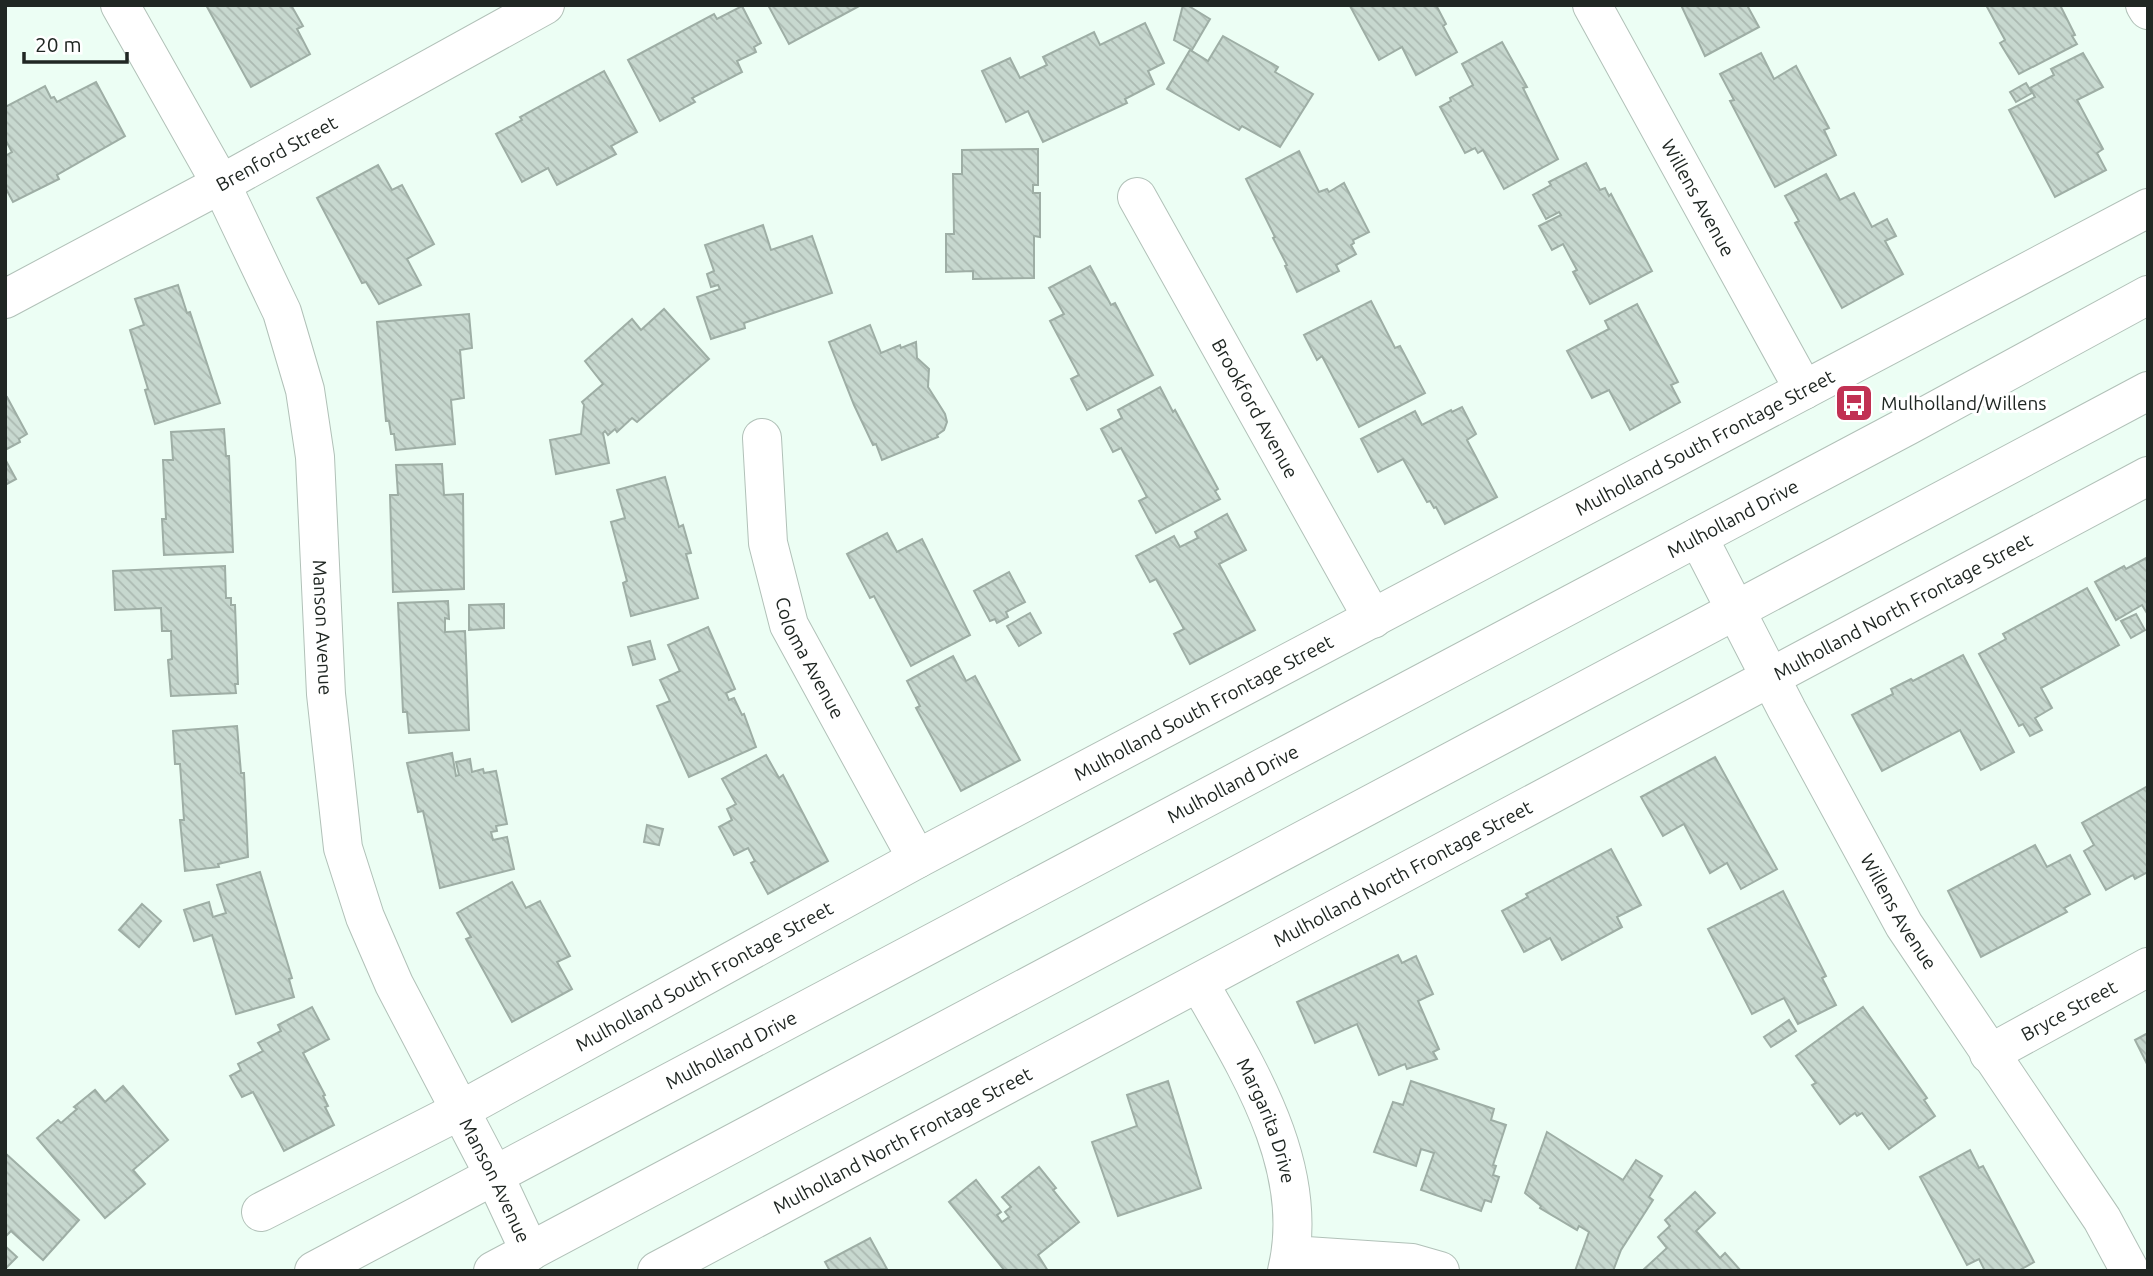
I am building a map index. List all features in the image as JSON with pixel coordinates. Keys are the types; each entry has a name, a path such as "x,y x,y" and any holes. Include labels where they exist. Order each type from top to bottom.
{"street":[{"name":"Manson Avenue","path":"120,5 221,184 282,312 305,390 315,457 326,694 343,848 365,917 389,973 494,1175 530,1252"},
{"name":"Brenford Street","path":"5,299 221,184 545,5"},
{"name":"Willens Avenue","path":"1592,5 1804,390"},
{"path":"2145,5 2148,10"},
{"name":"Brookford Avenue","path":"1137,198 1373,619"},
{"name":"Mulholland South Frontage Street","path":"261,1212 459,1111 917,859 2148,208"},
{"name":"Mulholland Drive","path":"314,1271 1909,425 2148,295"},
{"path":"493,1271 2148,391"},
{"name":"Coloma Avenue","path":"762,438 768,543 789,625 917,859"},
{"name":"Mulholland North Frontage Street","path":"657,1271 2148,476"},
{"name":"Willens Avenue","path":"1698,537 1735,612 1904,925 2102,1219 2130,1271"},
{"name":"Bryce Street","path":"1989,1054 2148,967"},
{"name":"Margarita Drive","path":"1199,983 1250,1073 1273,1125 1291,1190 1289,1263"},
{"path":"1289,1263 1412,1263 1440,1271"}],"building":[{"path":"206,5 291,5 303,26 297,29 310,54 251,87"},
{"path":"768,5 861,5 789,44"},
{"path":"1183,5 1210,19 1192,50 1174,40"},
{"path":"1436,5 1446,24 1443,26 1457,52 1416,75 1402,47 1379,60 1350,6"},
{"path":"1681,5 1751,5 1748,7 1759,27 1705,56"},
{"path":"1986,5 2060,5 2077,44 2019,74 2000,43 2005,40"},
{"path":"742,6 761,43 754,47 756,52 737,61 742,72 692,98 695,102 660,121 628,60 714,14 717,19"},
{"path":"1145,23 1164,63 1148,71 1154,84 1125,99 1127,103 1043,142 1028,111 1006,122 982,71 1010,58 1020,78 1047,65 1043,57 1094,32 1100,45"},
{"path":"1223,36 1278,67 1275,72 1313,94 1280,147 1242,126 1239,130 1167,89 1190,50 1208,61"},
{"path":"1502,42 1527,87 1523,88 1558,159 1504,189 1483,150 1478,153 1475,148 1465,153 1440,107 1473,85 1462,64"},
{"path":"1761,53 1774,79 1796,66 1829,128 1824,130 1836,155 1775,187 1730,101 1734,100 1720,74"},
{"path":"2083,53 2103,87 2077,100 2103,149 2097,153 2106,170 2055,197 2009,110 2035,97 2030,88 2054,75 2051,69"},
{"path":"604,71 637,132 611,146 616,154 557,185 548,168 522,182 496,134 522,120 520,117"},
{"path":"96,82 125,136 57,175 59,179 13,202 5,187 5,156 12,152 5,139 5,107 45,86 51,98 54,97 57,102"},
{"path":"2026,83 2032,93 2016,102 2010,92"},
{"path":"1038,149 1038,185 1033,185 1033,193 1040,193 1040,237 1034,236 1034,278 973,279 973,271 946,272 946,234 954,234 953,174 962,174 962,150"},
{"path":"1299,151 1319,192 1327,189 1329,192 1344,183 1369,232 1353,240 1351,245 1356,254 1336,265 1339,271 1297,292 1273,238 1275,237 1246,179"},
{"path":"1586,163 1600,190 1605,188 1609,196 1611,194 1652,271 1590,304 1573,272 1577,270 1563,244 1552,250 1539,226 1561,215 1559,212 1546,219 1533,195 1551,185 1549,182"},
{"path":"378,165 392,190 402,185 434,244 407,259 421,285 379,304 366,282 362,283 317,198"},
{"path":"1826,174 1840,200 1854,193 1872,227 1887,219 1896,236 1885,241 1903,274 1842,308 1795,223 1799,221 1785,196"},
{"path":"763,225 771,250 812,236 832,293 744,323 745,328 711,339 697,297 720,289 718,285 711,287 707,274 714,271 705,245"},
{"path":"1090,266 1111,305 1115,303 1153,375 1087,410 1071,379 1079,375 1050,321 1064,314 1049,288"},
{"path":"178,285 187,313 190,312 220,403 155,424 145,390 148,389 130,330 144,325 135,299"},
{"path":"1371,301 1395,348 1400,346 1425,393 1359,427 1322,356 1317,360 1304,335"},
{"path":"1637,304 1678,382 1671,385 1680,402 1630,430 1609,390 1592,398 1567,351 1609,329 1605,321"},
{"path":"664,309 709,359 637,422 632,418 617,432 615,429 608,435 605,431 603,433 609,463 556,474 550,440 581,434 582,402 603,384 585,361 632,319 641,330"},
{"path":"469,314 472,348 460,350 464,398 451,400 455,444 396,450 394,434 391,434 389,421 386,421 377,322"},
{"path":"870,325 881,353 916,342 917,358 929,369 928,387 947,422 938,437 882,460 854,405 829,342"},
{"path":"1160,387 1218,489 1215,491 1220,499 1156,533 1139,501 1147,497 1121,448 1113,452 1101,429 1122,418 1118,410"},
{"path":"7,397 27,434 19,439 20,442 5,450 5,398"},
{"path":"1462,407 1476,434 1467,440 1497,497 1445,524 1436,507 1434,508 1430,501 1427,502 1403,459 1378,472 1361,439 1415,411 1422,425"},
{"path":"224,429 226,456 229,456 233,552 164,555 162,519 166,519 163,460 173,460 171,432"},
{"path":"5,459 16,479 5,485"},
{"path":"442,464 444,495 463,494 464,589 393,592 390,495 398,495 396,465"},
{"path":"665,477 679,527 683,525 691,553 686,554 698,598 631,616 623,583 627,581 611,522 625,518 617,490"},
{"path":"1227,514 1246,550 1219,564 1255,630 1190,664 1174,634 1184,629 1156,579 1150,582 1136,556 1174,536 1180,547 1198,538 1195,532"},
{"path":"887,533 897,552 922,539 970,635 911,666 874,596 870,598 847,554"},
{"path":"2148,557 2148,615 2142,605 2116,620 2095,582"},
{"path":"225,566 226,598 231,598 231,605 235,605 238,684 235,684 236,693 171,696 168,660 172,659 171,631 162,631 161,608 115,610 113,571"},
{"path":"1009,572 1025,602 1006,612 1008,617 997,623 995,619 990,621 974,591"},
{"path":"2087,588 2119,645 2041,688 2052,708 2035,718 2042,730 2030,736 2023,724 2019,726 1979,654 2006,639 2003,634"},
{"path":"448,601 449,619 445,618 445,632 465,631 469,730 409,733 407,712 403,712 398,603"},
{"path":"504,604 504,628 469,630 469,605"},
{"path":"1030,613 1041,633 1019,646 1007,626"},
{"path":"2136,614 2145,630 2131,638 2121,621"},
{"path":"708,627 735,689 726,693 729,700 734,698 742,715 744,714 756,747 689,777 657,706 670,701 660,680 680,671 668,645"},
{"path":"650,641 655,659 633,665 628,647"},
{"path":"1963,655 2014,752 1981,770 1960,730 1882,771 1852,715 1893,694 1891,689 1911,679 1913,681"},
{"path":"953,656 966,681 975,676 1020,760 961,791 916,708 920,706 907,681"},
{"path":"237,726 241,773 244,773 248,857 218,864 219,867 185,871 180,820 184,820 180,764 175,764 173,731"},
{"path":"452,753 456,776 459,775 456,762 470,759 472,772 483,769 484,773 496,771 507,824 496,826 497,831 491,832 493,840 507,837 514,869 440,888 423,811 418,812 407,763"},
{"path":"766,755 779,778 783,775 828,861 768,894 751,863 755,861 748,848 734,855 719,827 732,820 727,809 736,804 722,779"},
{"path":"1715,757 1777,869 1741,889 1727,863 1710,873 1684,824 1663,836 1641,797"},
{"path":"2148,786 2148,872 2135,879 2133,875 2106,890 2084,851 2094,845 2082,823"},
{"path":"647,825 663,829 659,845 644,842"},
{"path":"2035,845 2047,867 2070,855 2090,894 2064,908 2067,912 1981,957 1948,891"},
{"path":"1611,849 1641,905 1617,917 1622,927 1562,960 1550,938 1524,952 1502,911 1528,897 1526,894"},
{"path":"260,872 292,978 289,979 294,997 236,1014 212,935 194,941 184,910 209,902 213,917 226,913 217,885"},
{"path":"512,882 526,908 540,901 570,956 557,962 572,989 512,1022 466,939 471,937 457,913"},
{"path":"1783,891 1826,976 1822,978 1836,1005 1798,1024 1784,998 1752,1014 1708,929"},
{"path":"142,904 161,921 139,947 119,930"},
{"path":"1398,955 1402,963 1416,956 1433,994 1418,1001 1439,1049 1433,1052 1437,1059 1407,1069 1405,1064 1379,1075 1357,1024 1315,1043 1297,1002"},
{"path":"312,1007 329,1039 303,1053 325,1095 323,1096 328,1106 325,1107 334,1125 284,1151 253,1092 242,1097 230,1076 241,1070 238,1064 263,1051 258,1043 281,1031 278,1025"},
{"path":"1863,1007 1927,1098 1924,1100 1935,1116 1889,1149 1862,1113 1857,1116 1855,1113 1840,1124 1812,1085 1816,1083 1796,1056"},
{"path":"1789,1020 1796,1031 1771,1047 1764,1037"},
{"path":"2148,1033 2148,1066 2135,1040"},
{"path":"1168,1081 1201,1188 1118,1216 1092,1142 1137,1126 1127,1095"},
{"path":"1411,1081 1494,1109 1491,1120 1506,1125 1493,1165 1496,1166 1493,1175 1499,1177 1491,1202 1485,1200 1481,1211 1421,1190 1434,1153 1421,1149 1416,1166 1374,1152 1393,1102 1403,1105"},
{"path":"123,1086 168,1140 133,1170 145,1184 105,1218 37,1138 58,1120 61,1123 77,1109 74,1107 95,1090 105,1102"},
{"path":"1547,1132 1623,1180 1636,1160 1662,1176 1649,1197 1653,1200 1621,1250 1613,1271 1575,1271 1589,1232 1579,1226 1577,1230 1540,1208 1541,1206 1525,1193"},
{"path":"1970,1150 1979,1168 1983,1166 2034,1262 2018,1271 1985,1271 1979,1259 1967,1265 1920,1177"},
{"path":"5,1153 79,1220 43,1260 11,1231 5,1237"},
{"path":"1039,1167 1056,1188 1053,1190 1079,1222 1038,1255 1048,1271 1005,1271 949,1202 976,1180 1001,1212 997,1215 1002,1222 1009,1217 1005,1212 1011,1207 1002,1197"},
{"path":"1695,1192 1715,1213 1696,1231 1720,1258 1725,1253 1741,1271 1642,1271 1667,1248 1658,1237 1670,1226 1665,1220"},
{"path":"870,1238 887,1269 830,1271 825,1262"},
{"path":"5,1246 17,1257 5,1269"}],"place":[{"name":"Mulholland/Willens","path":"1854,403"}]}
